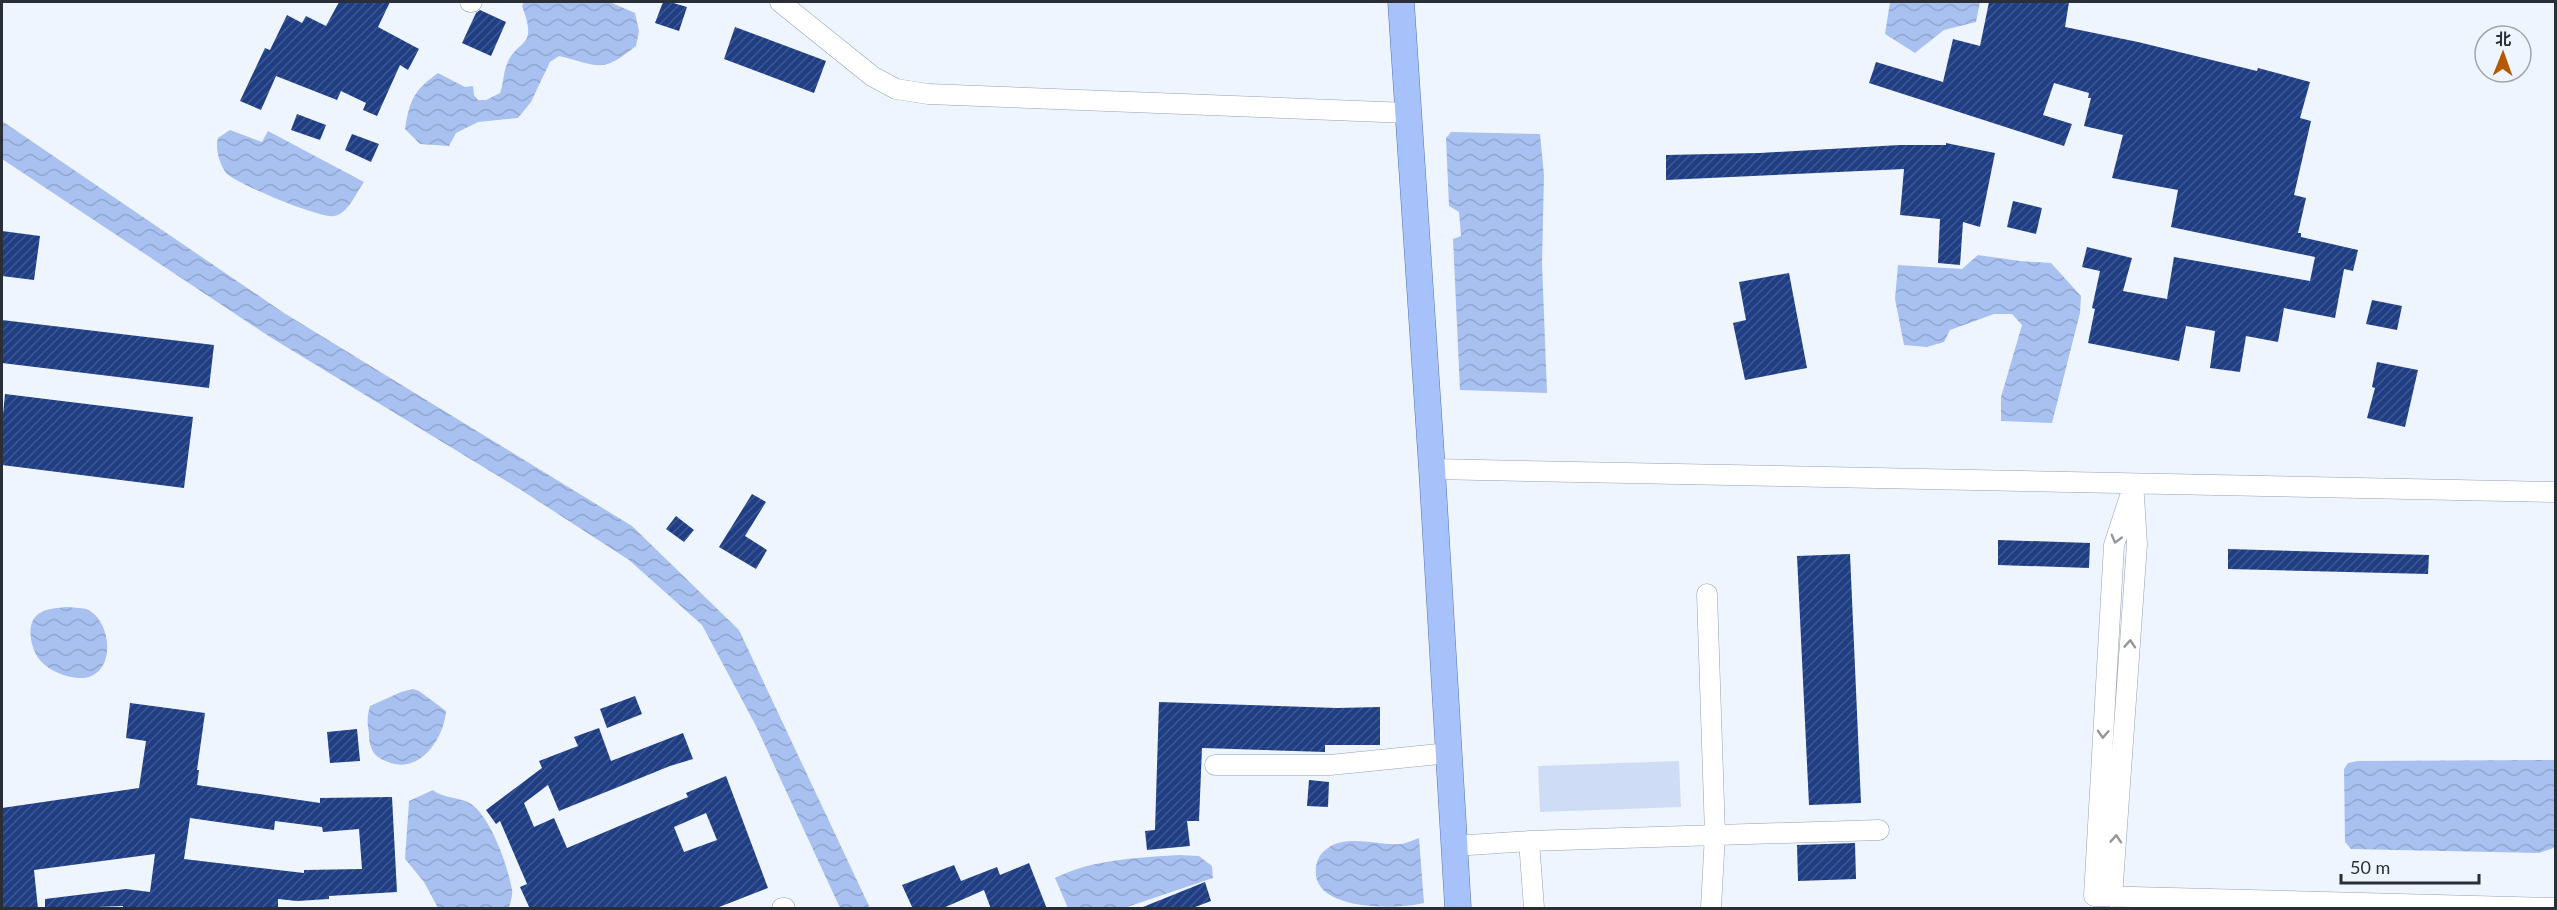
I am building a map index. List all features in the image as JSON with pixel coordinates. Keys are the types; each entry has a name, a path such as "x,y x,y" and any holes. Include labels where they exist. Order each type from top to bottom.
{"main road":[{"path":"1401,2 1458,909"}],"street":[{"path":"780,2 872,76 896,89 928,94 1408,113"},
{"path":"1432,469 2556,492"},
{"path":"2134,484 2137,544 2103,897 2556,908"},
{"path":"1707,594 1715,834 1711,909"},
{"path":"1215,765 1330,765 1449,753"},
{"path":"1454,846 1715,834 1879,830"},
{"path":"1530,841 1534,909"}],"shaded area":[{"path":"1679,761 1681,807 1540,812 1538,766"}],"water":[{"path":"524,2 610,2 635,13 639,31 636,46 615,61 600,65 559,56 550,62 531,102 518,118 478,122 456,133 449,146 420,144 405,129 411,103 423,85 438,73 465,87 473,86 474,95 478,100 486,100 500,93 509,59 527,38 527,21 522,6"},
{"path":"1890,2 1980,2 1976,22 1944,30 1915,53 1885,34"},
{"path":"2,121 284,313 632,526 739,630 870,908 840,908 756,726 702,625 629,560 518,488 270,337 2,159"},
{"path":"230,130 262,142 268,131 364,182 348,207 334,216 296,206 245,184 226,173 218,156 217,142 218,138"},
{"path":"1451,132 1540,134 1544,175 1542,263 1547,393 1460,390 1453,239 1461,236 1459,212 1449,206 1446,138"},
{"path":"1978,255 2051,263 2081,296 2080,313 2052,423 2001,421 2001,397 2022,325 2012,314 1994,314 1950,330 1944,342 1927,347 1904,345 1895,299 1898,265 1962,269"},
{"path":"67,607 90,611 103,626 106,637 106,658 102,668 94,675 78,678 53,671 39,659 33,648 30,634 35,617 46,610"},
{"path":"413,689 446,711 444,722 435,743 428,752 419,759 399,765 380,758 372,750 369,740 368,716 370,706"},
{"path":"2555,760 2556,847 2539,853 2351,849 2345,842 2344,769 2348,763 2358,761"},
{"path":"433,790 471,804 482,815 499,846 510,880 512,897 509,908 438,908 424,882 405,859 409,801"},
{"path":"1419,838 1424,903 1396,907 1361,905 1345,901 1331,896 1321,887 1316,876 1316,867 1320,857 1328,848 1336,844 1354,841 1401,844"},
{"path":"1179,855 1199,856 1212,866 1213,878 1124,908 1068,908 1055,878 1100,863"}],"building":[{"path":"339,2 390,2 378,27 419,49 408,70 400,65 377,116 363,110 366,103 341,91 337,100 276,76 261,110 240,101 265,48 270,50 287,15 302,23 306,16 326,26"},
{"path":"663,2 687,7 679,31 655,23"},
{"path":"1989,2 2069,2 2065,27 2257,71 2258,68 2310,82 2300,118 2311,121 2294,195 2306,198 2298,233 2301,233 2301,237 2358,250 2353,271 2344,269 2335,318 2284,308 2278,342 2246,336 2240,372 2210,368 2215,331 2186,326 2179,361 2088,343 2095,309 2092,308 2100,271 2082,267 2087,247 2132,258 2123,291 2167,299 2174,257 2310,281 2315,257 2171,227 2178,190 2112,178 2123,135 2084,126 2091,98 2088,98 2089,93 2054,83 2043,115 2072,124 2064,146 1869,83 1876,62 1943,82 1953,39 1980,46"},
{"path":"480,10 506,22 491,56 462,43 476,13"},
{"path":"735,27 826,61 814,93 724,59"},
{"path":"297,114 326,125 320,140 291,130"},
{"path":"352,134 379,144 371,162 345,150"},
{"path":"1946,143 1995,153 1980,227 1963,222 1960,265 1938,263 1940,219 1900,215 1904,169 1666,180 1666,155 1760,153 1900,145 1946,145"},
{"path":"2013,201 2042,208 2036,234 2007,227"},
{"path":"2,231 40,236 34,280 2,276"},
{"path":"1789,273 1807,368 1745,380 1733,323 1746,320 1739,282"},
{"path":"2372,300 2402,306 2397,330 2366,324"},
{"path":"2,320 214,345 209,388 2,363"},
{"path":"2377,362 2418,370 2405,427 2367,418 2375,388 2372,387"},
{"path":"5,394 193,417 184,488 2,465"},
{"path":"752,494 766,502 745,536 767,550 756,569 719,547"},
{"path":"676,516 694,530 684,542 666,529"},
{"path":"1998,540 2090,543 2089,568 1998,565"},
{"path":"2228,549 2429,555 2428,574 2228,569"},
{"path":"1850,554 1861,803 1809,805 1797,556"},
{"path":"635,696 642,714 607,728 600,709"},
{"path":"1159,702 1337,708 1380,707 1380,745 1325,745 1325,752 1202,748 1199,821 1187,821 1190,846 1147,850 1145,831 1155,830"},
{"path":"130,703 205,713 197,785 320,803 320,798 392,797 397,892 329,896 329,899 297,901 278,899 278,909 139,907 123,909 123,906 45,909 45,899 126,889 150,892 155,854 34,870 38,909 2,909 2,808 139,788 146,741 126,738","holes":["190,818 274,830 275,821 322,827 323,832 359,829 362,869 304,870 304,873 184,859"]},
{"path":"599,728 611,761 683,733 693,759 559,811 548,785 524,803 534,827 554,818 567,848 688,797 686,793 726,776 768,888 714,909 530,909 520,887 527,884 500,821 496,824 486,810 542,768 539,761 578,746 574,737","holes":["706,813 717,840 684,852 674,827"]},
{"path":"357,729 360,761 330,763 327,732"},
{"path":"1309,780 1329,782 1328,807 1307,806"},
{"path":"1855,843 1856,879 1798,881 1797,845"},
{"path":"1029,863 1047,909 991,909 984,890 941,909 913,909 902,885 954,865 961,881 997,867 1000,875"},
{"path":"1205,882 1211,901 1190,909 1138,909"}]}
